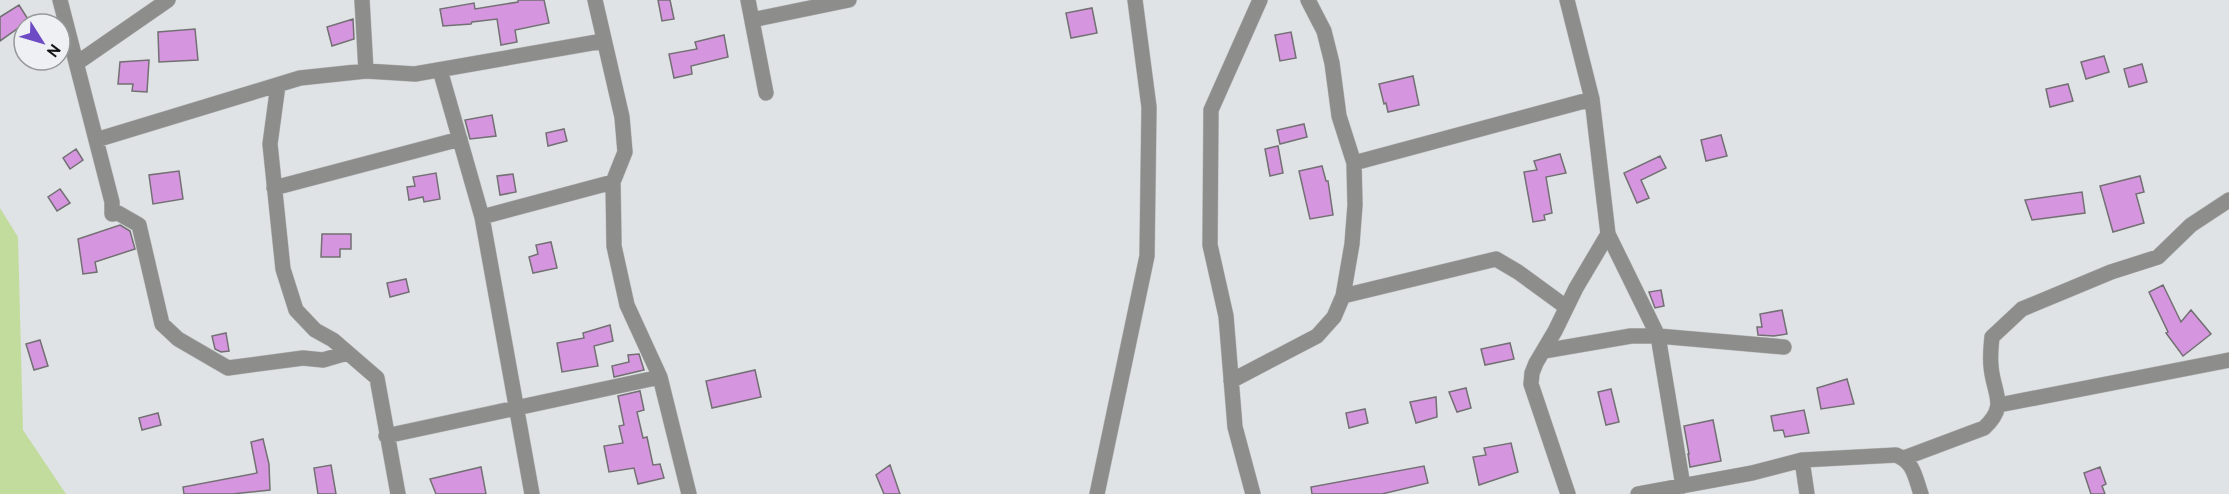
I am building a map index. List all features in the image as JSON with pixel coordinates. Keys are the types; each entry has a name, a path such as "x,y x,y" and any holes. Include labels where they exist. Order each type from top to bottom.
{"street":[{"path":"60,0 112,202 112,214 118,213 139,225 162,324 178,339 228,368 303,358 323,360 347,353"},
{"path":"78,63 168,0"},
{"path":"362,0 366,71"},
{"path":"595,0 622,117 625,152 613,182 614,246 627,305 660,377 689,494"},
{"path":"748,0 766,93"},
{"path":"752,20 849,0"},
{"path":"1096,494 1147,256 1149,107 1135,0"},
{"path":"1253,494 1235,427 1226,316 1210,245 1211,110 1260,0"},
{"path":"1231,381 1317,336 1334,317 1343,296 1353,244 1354,164 1340,116 1332,63 1324,31 1308,0"},
{"path":"1567,0 1592,99 1608,234 1658,336 1683,486"},
{"path":"96,140 300,78 366,71 414,74 603,41"},
{"path":"440,70 482,217 531,494"},
{"path":"278,85 270,144 284,269 296,310 315,330 333,340 377,378 398,494"},
{"path":"1354,164 1592,99"},
{"path":"274,188 460,139"},
{"path":"482,217 613,182"},
{"path":"1904,458 1984,428 1994,419 1999,405 1991,367 1992,337 2022,309 2111,272 2158,257 2191,225 2229,200"},
{"path":"1568,494 1531,384 1532,373 1566,307 1608,234"},
{"path":"1343,296 1496,259 1566,307"},
{"path":"1544,351 1631,336 1658,336 1784,347"},
{"path":"1999,405 2229,360"},
{"path":"386,436 660,377"},
{"path":"1638,494 1752,473 1802,460 1896,454 1912,466 1921,494"},
{"path":"1802,460 1807,494"}],"green space":[{"path":"0,208 18,237 23,430 66,494 0,494"}],"building":[{"path":"518,0 544,0 549,23 515,30 517,42 501,45 497,19 443,26 440,9 474,3 475,9 518,2"},
{"path":"658,0 670,0 674,19 662,21"},
{"path":"19,5 23,12 12,12 12,32 0,41 0,17"},
{"path":"1092,8 1097,33 1071,38 1066,13"},
{"path":"353,19 354,39 332,46 327,27"},
{"path":"195,29 198,60 159,62 158,32"},
{"path":"1291,32 1296,58 1280,61 1275,35"},
{"path":"724,35 728,57 691,66 692,74 674,78 669,54 697,49 695,42"},
{"path":"2104,56 2109,72 2086,79 2081,62"},
{"path":"149,60 147,92 132,91 133,84 118,84 120,62"},
{"path":"2142,64 2147,82 2129,87 2124,69"},
{"path":"1413,76 1419,105 1388,112 1379,84"},
{"path":"2068,84 2073,101 2050,107 2046,89"},
{"path":"492,115 496,136 470,139 465,120"},
{"path":"1304,124 1307,137 1280,144 1277,130"},
{"path":"564,129 567,141 548,146 546,133"},
{"path":"1721,135 1727,156 1706,161 1701,140"},
{"path":"1278,146 1283,173 1270,176 1265,149"},
{"path":"76,149 83,160 70,169 63,158"},
{"path":"1560,154 1566,173 1546,177 1552,213 1544,215 1545,220 1533,222 1524,172 1537,170 1534,161"},
{"path":"1660,156 1666,168 1641,180 1649,198 1637,203 1624,173"},
{"path":"1322,166 1326,181 1328,181 1333,215 1310,219 1299,171"},
{"path":"179,171 183,199 153,204 149,175"},
{"path":"436,173 440,199 424,202 423,197 409,200 407,187 415,186 413,177"},
{"path":"513,174 516,192 500,195 497,176"},
{"path":"2140,176 2144,192 2136,194 2144,223 2113,232 2100,186"},
{"path":"60,189 70,203 57,211 48,197"},
{"path":"2082,192 2085,213 2032,220 2025,200"},
{"path":"120,225 130,231 135,249 95,262 97,272 83,274 78,239"},
{"path":"322,234 351,234 351,249 340,249 340,257 321,257"},
{"path":"551,242 557,268 533,273 529,257 538,254 536,245"},
{"path":"406,279 409,292 390,297 387,283"},
{"path":"2163,285 2181,322 2191,310 2211,334 2183,356 2166,333 2168,332 2149,292"},
{"path":"1661,290 1664,306 1655,308 1649,292"},
{"path":"1782,310 1787,334 1758,335 1757,327 1762,327 1760,314"},
{"path":"610,325 613,341 594,346 598,366 562,372 557,343 584,338 583,333"},
{"path":"226,333 229,351 221,352 215,349 212,336"},
{"path":"40,340 48,366 34,370 26,344"},
{"path":"1510,343 1514,359 1485,365 1481,349"},
{"path":"639,354 644,370 614,377 612,366 629,362 628,355"},
{"path":"755,370 761,397 712,408 706,381"},
{"path":"1847,379 1854,404 1821,409 1817,388"},
{"path":"1466,388 1471,408 1457,412 1449,392"},
{"path":"1611,389 1619,422 1606,425 1598,392"},
{"path":"640,391 644,410 637,412 643,438 647,437 653,465 660,464 664,478 638,484 634,468 609,472 604,446 623,443 619,426 624,425 618,396"},
{"path":"1436,397 1437,417 1416,423 1410,402"},
{"path":"1365,409 1368,423 1349,428 1346,413"},
{"path":"1804,410 1809,433 1785,437 1783,430 1774,431 1771,416"},
{"path":"158,413 161,425 142,430 139,418"},
{"path":"1713,420 1721,461 1690,467 1684,426"},
{"path":"263,439 269,464 270,490 232,494 184,494 183,487 257,473 251,442"},
{"path":"1511,443 1518,472 1479,485 1473,457 1486,455 1484,448"},
{"path":"331,465 336,494 318,494 314,468"},
{"path":"890,465 900,494 884,494 876,475"},
{"path":"1424,466 1428,483 1382,494 1312,494 1311,487"},
{"path":"481,467 486,494 436,494 430,479"},
{"path":"2100,467 2106,484 2102,486 2105,494 2091,494 2084,473"}]}
